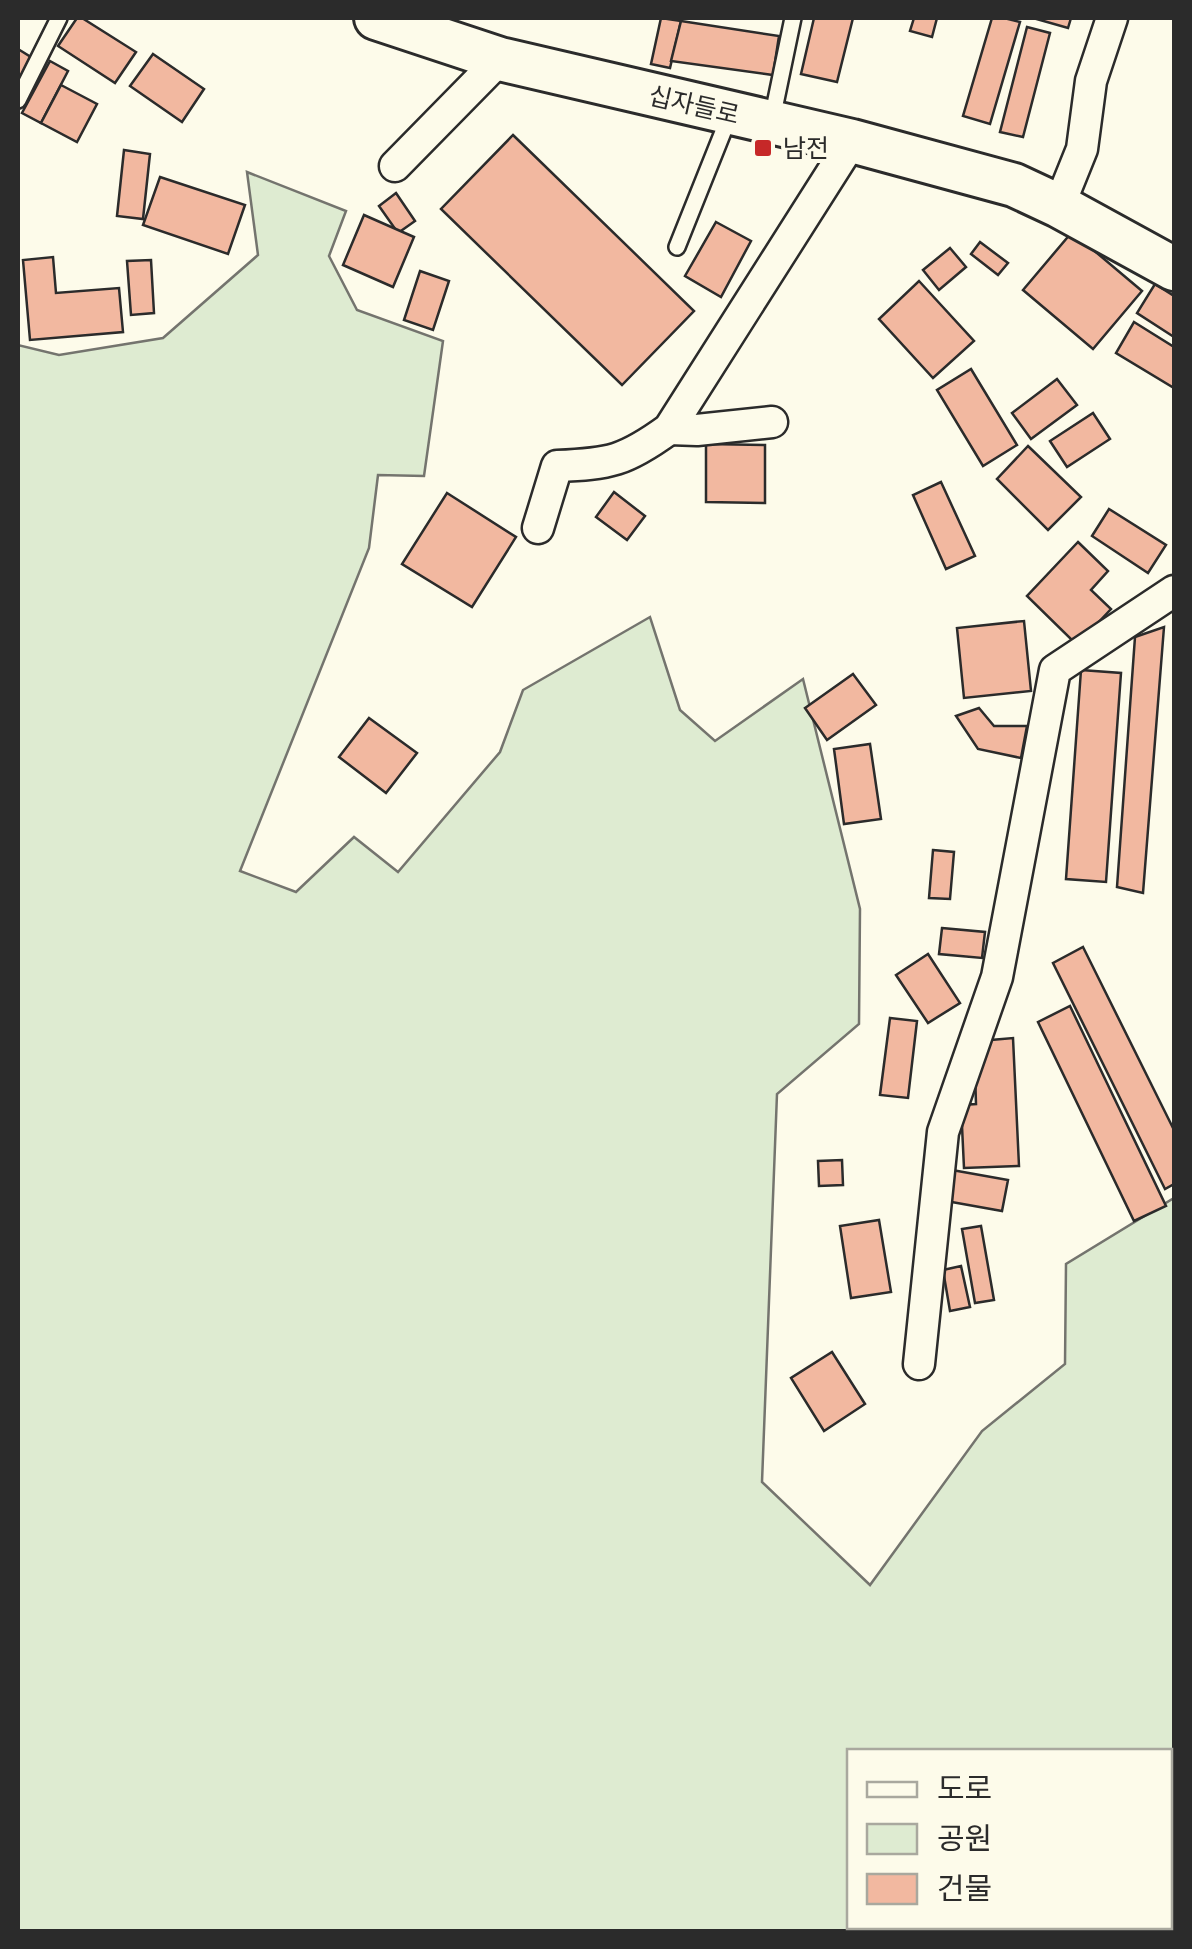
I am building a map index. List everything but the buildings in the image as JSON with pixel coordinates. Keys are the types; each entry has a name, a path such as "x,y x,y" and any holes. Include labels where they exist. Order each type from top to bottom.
{"main road":[{"name":"십자들로","path":"376,18 500,59 852,141 1014,184 1174,269"}],"street":[{"path":"1058,206 1082,149 1092,81 1112,18"},
{"path":"395,166 500,59"},
{"path":"538,528 556,466 600,464 637,452 669,430 852,141"},
{"path":"669,430 772,422"},
{"path":"919,1364 943,1132 997,977 1054,670 1174,591"}],"lane":[{"path":"18,100 59,18"},
{"path":"771,123 793,18"},
{"path":"677,247 730,114"}],"green space":[{"path":"247,172 346,211 329,256 357,310 443,341 424,476 378,475 369,548 240,871 296,892 354,837 398,872 500,752 523,690 650,617 680,710 715,741 803,679 860,909 859,1024 777,1094 762,1482 870,1585 982,1431 1065,1364 1066,1264 1174,1198 1174,1931 18,1932 18,345 59,355 163,338 258,255"}],"place":[{"name":"남전","path":"763,148"}]}
